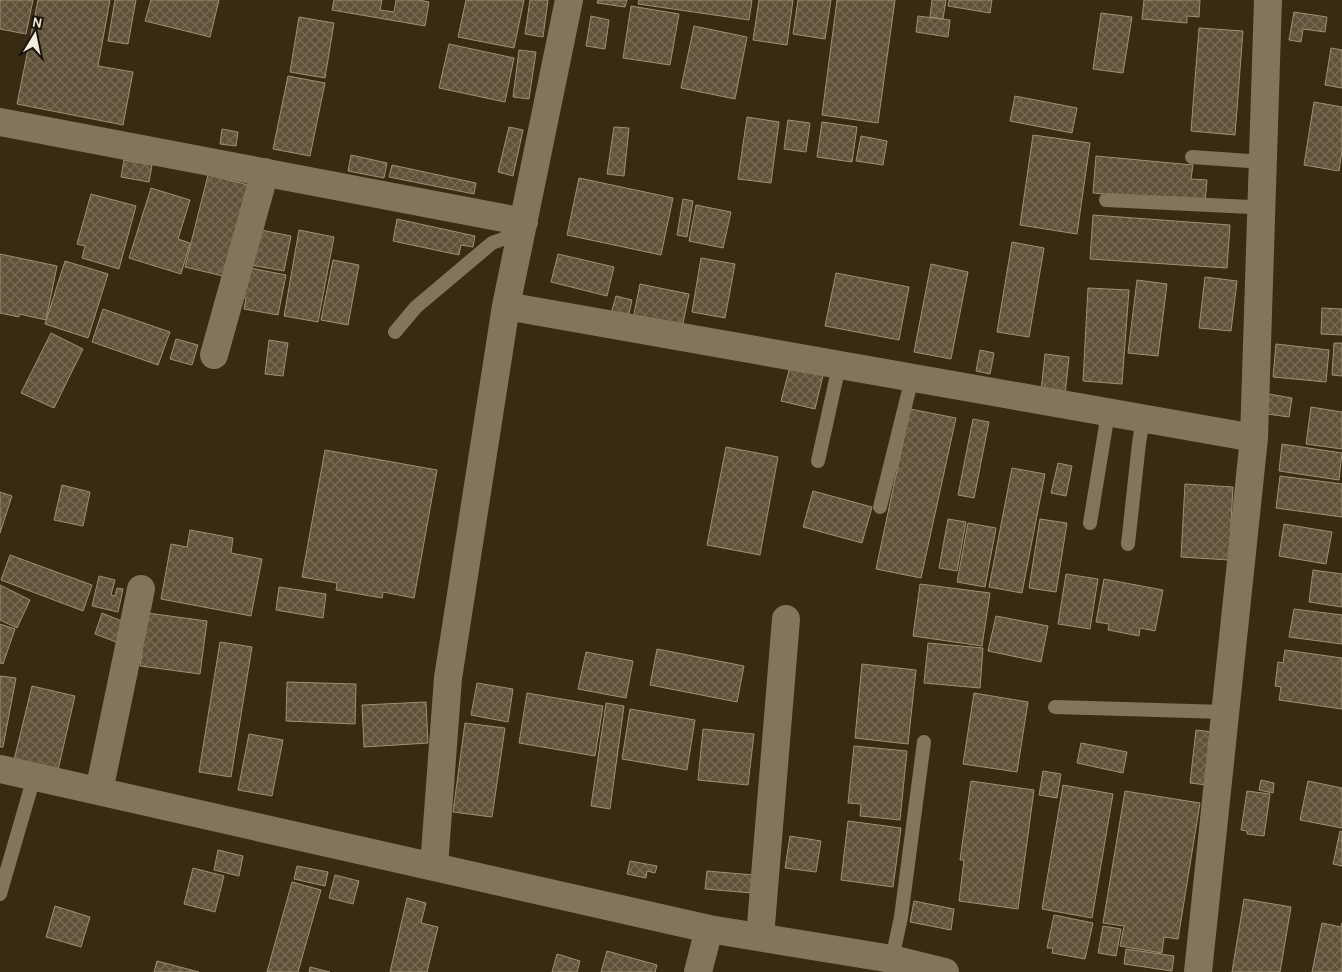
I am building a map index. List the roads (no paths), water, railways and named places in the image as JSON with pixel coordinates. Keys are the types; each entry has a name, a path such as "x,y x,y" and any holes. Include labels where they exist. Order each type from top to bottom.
{"street":[{"path":"434,866 448,678 506,306 569,0"},
{"path":"1198,972 1254,438 1268,0"},
{"path":"0,122 265,172 523,227"},
{"path":"214,355 265,172"},
{"path":"506,306 1254,438"},
{"path":"99,791 141,589"},
{"path":"760,937 786,619"},
{"path":"0,769 709,928 892,959 945,972"},
{"path":"698,972 709,928"}],"lane":[{"path":"1192,157 1263,162"},
{"path":"1106,200 1251,207 1261,203"},
{"path":"395,332 416,307 492,243 523,227"},
{"path":"818,461 838,366"},
{"path":"880,507 912,378"},
{"path":"1090,523 1108,412"},
{"path":"1128,544 1143,419"},
{"path":"1055,707 1225,712"},
{"path":"892,959 901,917 924,742"},
{"path":"0,894 34,777"}]}
